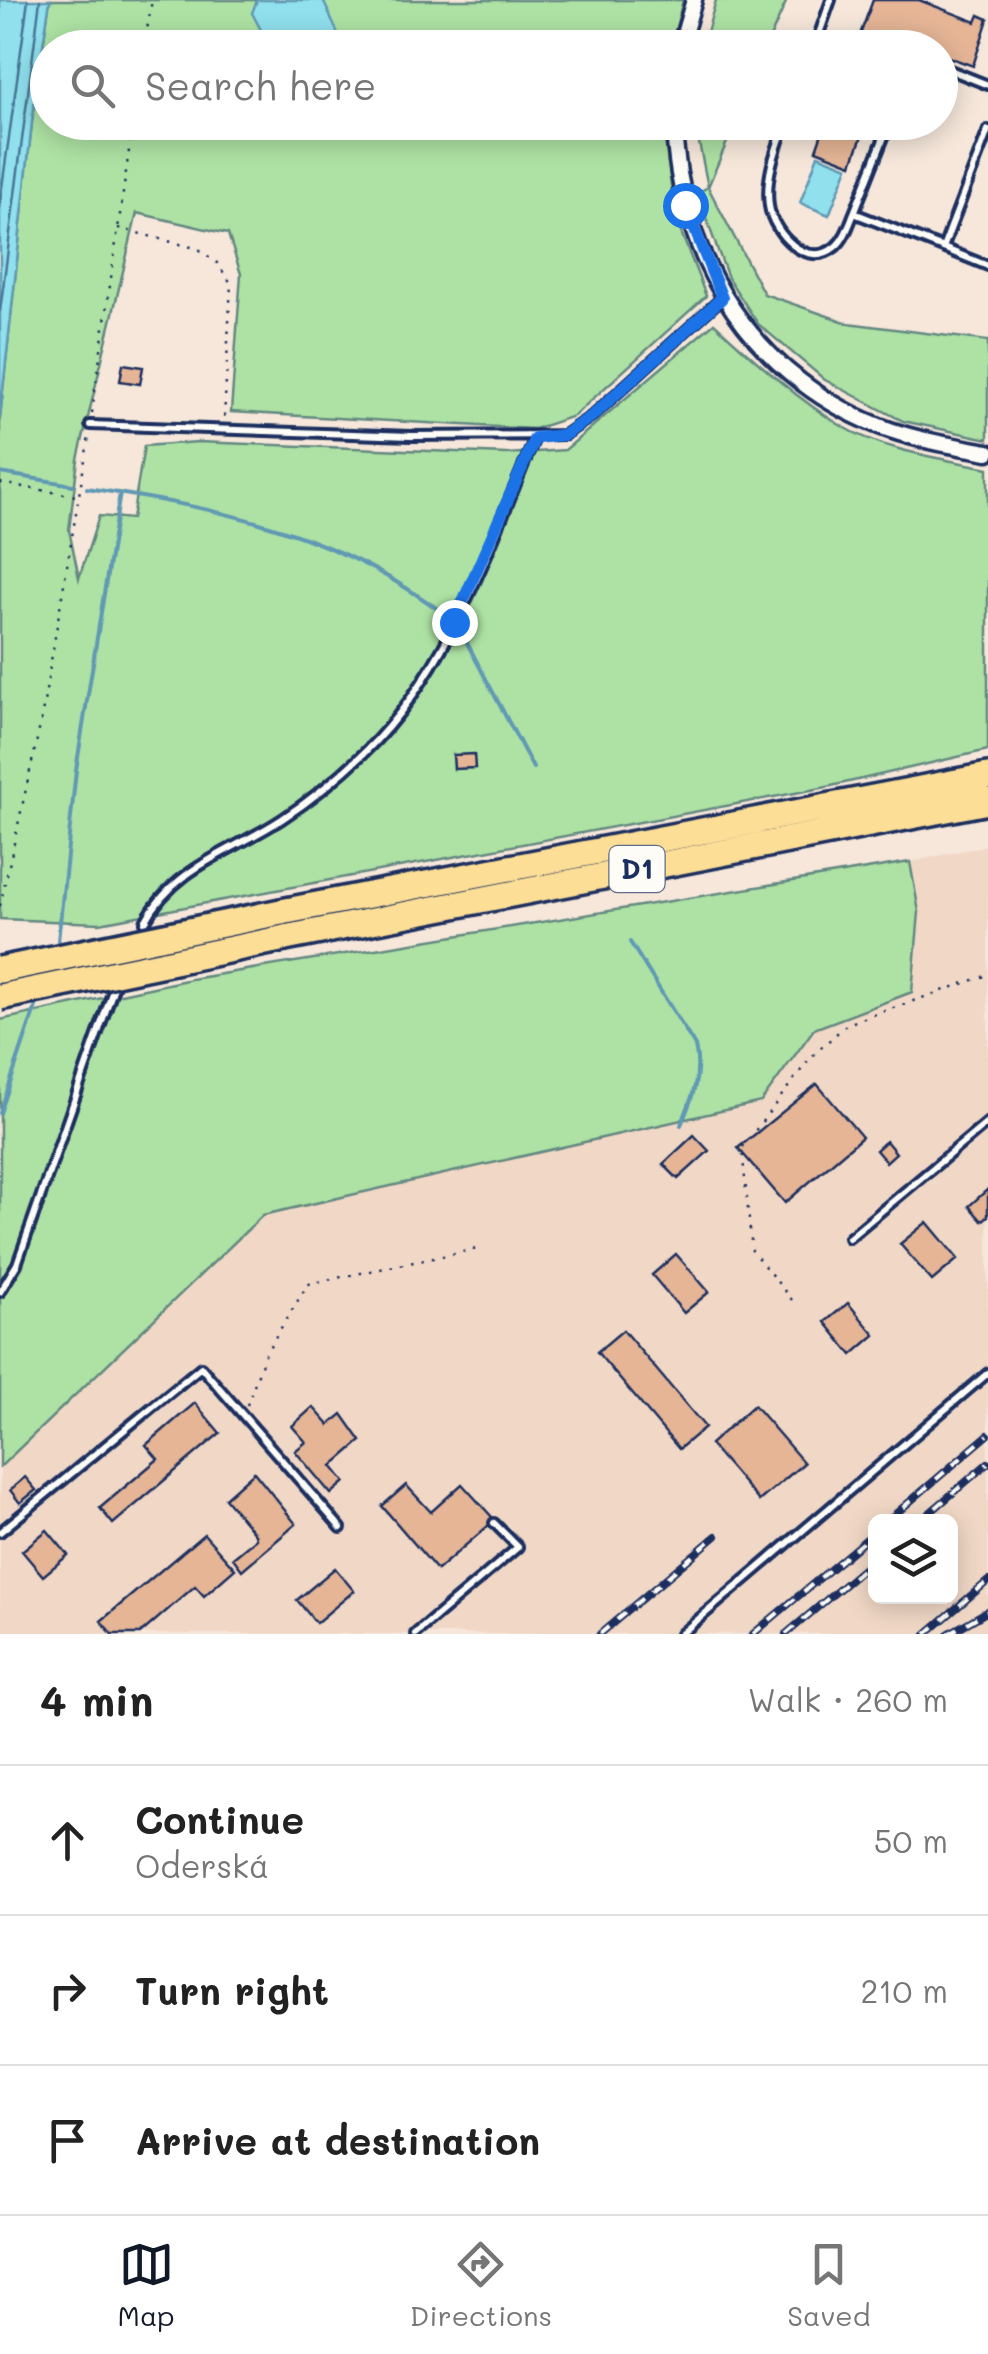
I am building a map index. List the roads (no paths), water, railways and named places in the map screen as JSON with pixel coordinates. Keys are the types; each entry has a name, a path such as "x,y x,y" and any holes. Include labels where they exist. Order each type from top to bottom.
{"highway":[{"name":"D1","path":"0,970 988,776"},
{"name":"D1","path":"0,997 988,801"}],"street":[{"path":"685,30 694,0"},
{"path":"676,140 685,205 722,298 776,359 837,404 907,435 988,452"}],"lane":[{"path":"821,30 832,0"},
{"path":"958,73 988,85"},
{"path":"943,248 985,149 988,130"},
{"path":"781,140 769,188 771,216 780,238 816,253 828,252 840,243 883,140"},
{"path":"854,214 988,266"},
{"path":"90,425 535,438 564,435 592,416 722,298"},
{"path":"144,922 158,898 189,870 283,819 363,754 402,713 439,659 535,438"},
{"path":"0,1292 18,1264 114,988"},
{"path":"849,1238 988,1122"},
{"path":"0,1532 201,1368 341,1528"},
{"path":"681,1634 988,1373"},
{"path":"415,1634 518,1547 494,1522"}],"water":[{"path":"0,0 50,0 45,30 30,30 30,140 0,417"},
{"path":"257,0 323,0 336,30 261,30 252,13"},
{"path":"818,155 848,167 829,215 800,203"}],"waterway":[{"path":"0,473 73,485"},
{"path":"87,488 187,505 278,529 365,564 451,619"},
{"path":"58,941 76,770 120,493"},
{"path":"457,624 533,768"},
{"path":"630,942 695,1046 697,1077 681,1125"},
{"path":"0,1113 36,1006"}],"railway":[{"path":"895,1514 988,1435"},
{"path":"928,1514 988,1463"},
{"path":"600,1634 716,1536"},
{"path":"753,1634 868,1538"},
{"path":"786,1634 868,1565"},
{"path":"926,1634 988,1581"},
{"path":"948,1634 988,1611"}]}
